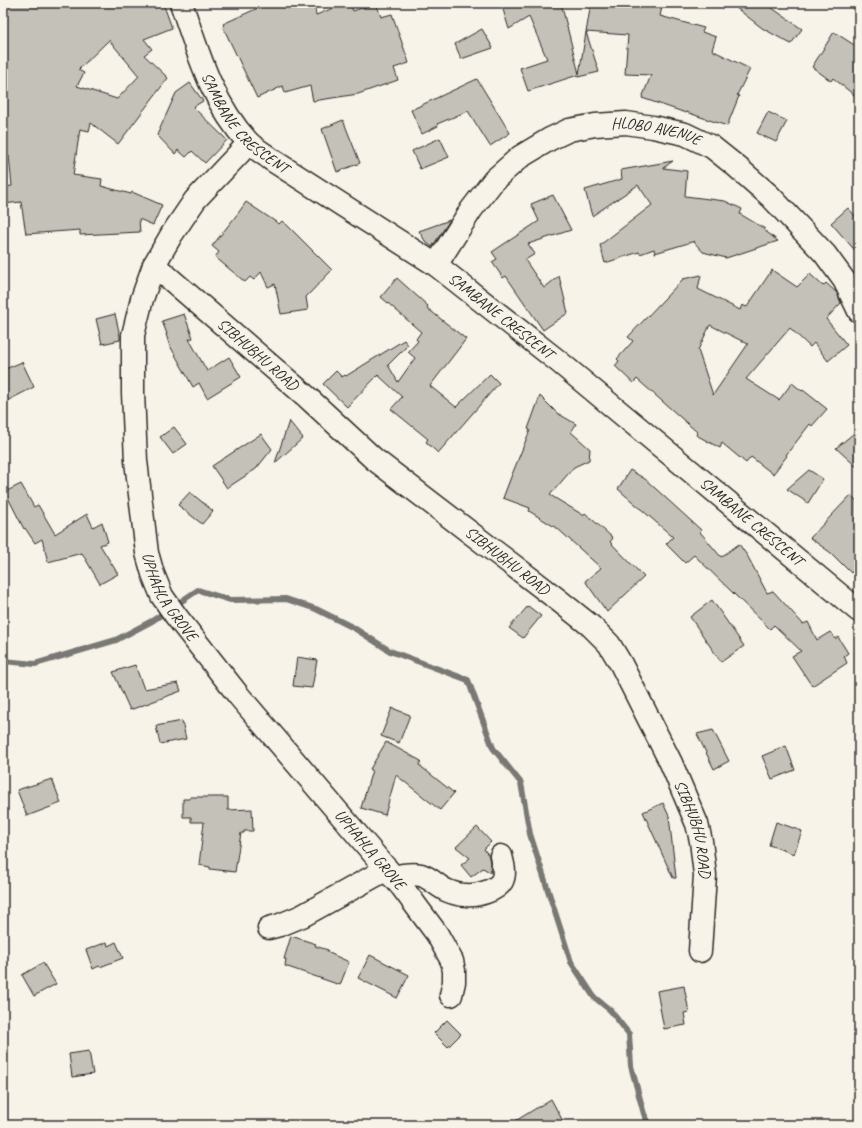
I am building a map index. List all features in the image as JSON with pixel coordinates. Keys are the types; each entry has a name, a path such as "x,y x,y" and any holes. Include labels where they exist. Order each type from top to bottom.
{"street":[{"name":"SAMBANE CRESCENT","path":"181,3 200,59 214,91 232,123 249,143 278,164 436,265 558,361 859,611"},
{"name":"HLOBO AVENUE","path":"436,265 471,210 494,180 520,157 550,139 569,130 595,125 626,123 685,134 712,147 737,167 770,196 826,254 844,280 859,311"},
{"name":"UPHAHLA GROVE","path":"249,143 195,200 172,234 154,265 142,299 133,335 133,393 136,461 148,553 153,574 162,596 176,616 239,696 402,887 437,934 452,961 454,982 450,995"},
{"name":"SIBHUBHU ROAD","path":"154,265 307,397 374,459 558,599 591,626 609,644 621,664 671,763 697,824 701,841 705,875 700,951"},
{"path":"269,928 302,916 390,873 401,875 419,875 427,878 446,890 464,895 473,895 496,887 502,880 504,871 501,856"}],"building":[{"path":"3,3 163,3 172,28 144,39 152,49 144,55 168,78 118,144 91,123 89,131 80,129 73,175 102,179 101,186 131,194 132,192 162,205 153,225 139,219 140,232 80,235 80,230 26,234 21,202 3,204 3,187 12,186 9,156 3,156","holes":["109,40 139,76 117,99 77,86 84,73 78,70"]},
{"path":"260,3 314,3 316,15 347,3 350,3 353,11 376,3 381,17 392,14 409,63 394,68 398,80 358,94 313,101 310,86 285,93 283,86 257,98 223,27 223,24 260,7"},
{"path":"501,3 561,3 579,74 586,32 599,72 578,77 578,75 528,91 520,68 547,59 529,17 509,29"},
{"path":"591,3 663,3 660,16 704,28 702,32 716,37 712,50 750,69 737,95 739,96 727,126 642,98 651,75 625,74 628,35 586,32"},
{"path":"730,3 765,3 802,29 791,44 762,28"},
{"path":"482,29 493,48 461,59 455,44"},
{"path":"834,32 859,48 859,99 833,78 831,81 812,67"},
{"path":"477,79 510,133 490,146 468,111 437,124 438,126 422,134 411,110"},
{"path":"190,83 203,101 193,107 227,140 205,163 192,151 186,157 178,150 175,154 157,135 176,93"},
{"path":"768,112 787,121 776,142 757,133"},
{"path":"343,120 360,163 337,172 322,129"},
{"path":"440,138 449,157 420,169 412,151"},
{"path":"673,161 663,168 687,171 685,196 725,201 742,209 740,214 765,229 764,230 778,241 726,258 703,252 694,242 695,241 655,253 654,249 640,254 639,252 605,263 600,245 652,205 638,185 592,216 585,190 622,179 621,170"},
{"path":"553,195 571,230 528,244 535,254 525,260 544,288 559,276 568,313 543,330 506,276 503,278 492,262 497,259 492,252 539,221 531,204"},
{"path":"246,202 279,224 282,221 286,224 332,270 306,297 308,310 281,314 275,284 268,287 261,272 254,280 250,277 245,282 215,257 219,252 212,246"},
{"path":"848,208 859,220 859,255 831,223"},
{"path":"450,220 432,247 425,241 419,231"},
{"path":"772,270 797,287 810,274 823,286 826,283 837,293 841,303 826,319 847,345 828,361 814,343 810,347 790,328 746,379 779,400 792,383 827,409 812,426 810,424 773,474 751,457 746,463 722,443 720,448 696,435 697,432 637,379 633,383 615,366 619,361 617,359 633,341 628,337 683,279 701,275 698,289 740,310 742,305 747,307","holes":["710,325 748,344 713,395 698,350"]},
{"path":"397,278 428,306 427,308 466,339 430,386 456,407 490,374 499,383 438,453 426,442 428,439 391,409 402,397 378,375 347,407 323,384 336,371 342,377 345,375 346,376 404,340 408,345 388,365 398,382 415,358 408,352 418,341 416,339 421,332 381,297"},
{"path":"115,314 120,340 102,344 96,319"},
{"path":"184,314 193,338 189,339 207,371 229,357 241,377 207,398 199,383 193,387 169,344 162,321"},
{"path":"22,362 34,387 3,403 3,370"},
{"path":"540,396 557,413 576,424 571,432 590,449 589,460 574,467 550,495 583,515 585,513 613,538 610,542 644,577 607,612 585,581 601,568 558,529 529,511 530,508 503,498 530,430 528,429"},
{"path":"289,421 303,438 275,463"},
{"path":"174,427 187,444 173,454 160,437"},
{"path":"859,429 859,469 836,448"},
{"path":"261,434 272,449 256,469 227,488 212,466"},
{"path":"630,470 645,479 701,530 700,532 721,557 739,544 748,557 767,593 773,591 803,624 808,622 817,640 830,632 835,639 838,637 848,653 844,656 847,663 812,686 792,656 801,651 774,625 770,629 694,555 685,563 666,544 673,537 618,489"},
{"path":"809,470 823,479 808,503 787,489"},
{"path":"21,484 34,507 38,505 55,534 87,514 93,527 102,522 108,542 100,545 118,574 100,584 82,553 48,562 42,539 35,543 25,528 24,529 5,492"},
{"path":"190,492 213,511 202,524 178,505"},
{"path":"850,496 859,502 859,564 851,573 831,553 810,538"},
{"path":"712,600 744,646 721,662 690,617"},
{"path":"528,606 541,616 523,638 509,628"},
{"path":"297,657 317,660 312,688 293,686"},
{"path":"135,665 144,689 178,683 181,691 130,710 113,672"},
{"path":"392,708 410,715 399,743 381,736"},
{"path":"182,721 186,739 160,744 156,726"},
{"path":"713,730 729,761 714,769 697,734"},
{"path":"386,742 421,761 419,765 454,793 440,810 396,775 385,815 361,808 372,770 370,769"},
{"path":"786,746 795,770 772,779 762,756"},
{"path":"52,779 61,803 27,816 17,790"},
{"path":"190,797 228,797 228,810 252,809 253,831 244,831 244,833 241,833 235,872 210,869 210,867 199,865 204,822 191,822 191,817 183,817 183,799 190,799"},
{"path":"663,803 669,816 676,878 673,878 643,812"},
{"path":"776,822 802,831 794,854 769,845"},
{"path":"477,827 491,842 484,849 489,856 491,873 483,868 471,877 461,865 470,858 456,847"},
{"path":"291,936 316,944 315,946 328,950 327,952 349,962 340,985 285,966 286,959 284,959"},
{"path":"107,942 108,946 116,942 123,958 93,969 86,950"},
{"path":"370,955 409,975 397,998 358,978"},
{"path":"43,963 56,984 34,996 22,975"},
{"path":"684,986 689,1012 684,1013 686,1025 664,1029 657,991"},
{"path":"447,1020 461,1034 448,1047 434,1033"},
{"path":"89,1051 93,1074 72,1077 69,1054"},
{"path":"551,1099 565,1125 509,1125"}],"waterway":[{"path":"3,661 35,664 116,640 152,621 198,590 230,600 286,599 316,609 354,628 390,651 468,680 493,748 521,783 530,834 571,962 594,997 610,1010 629,1034 631,1066 644,1114 650,1125"}]}
